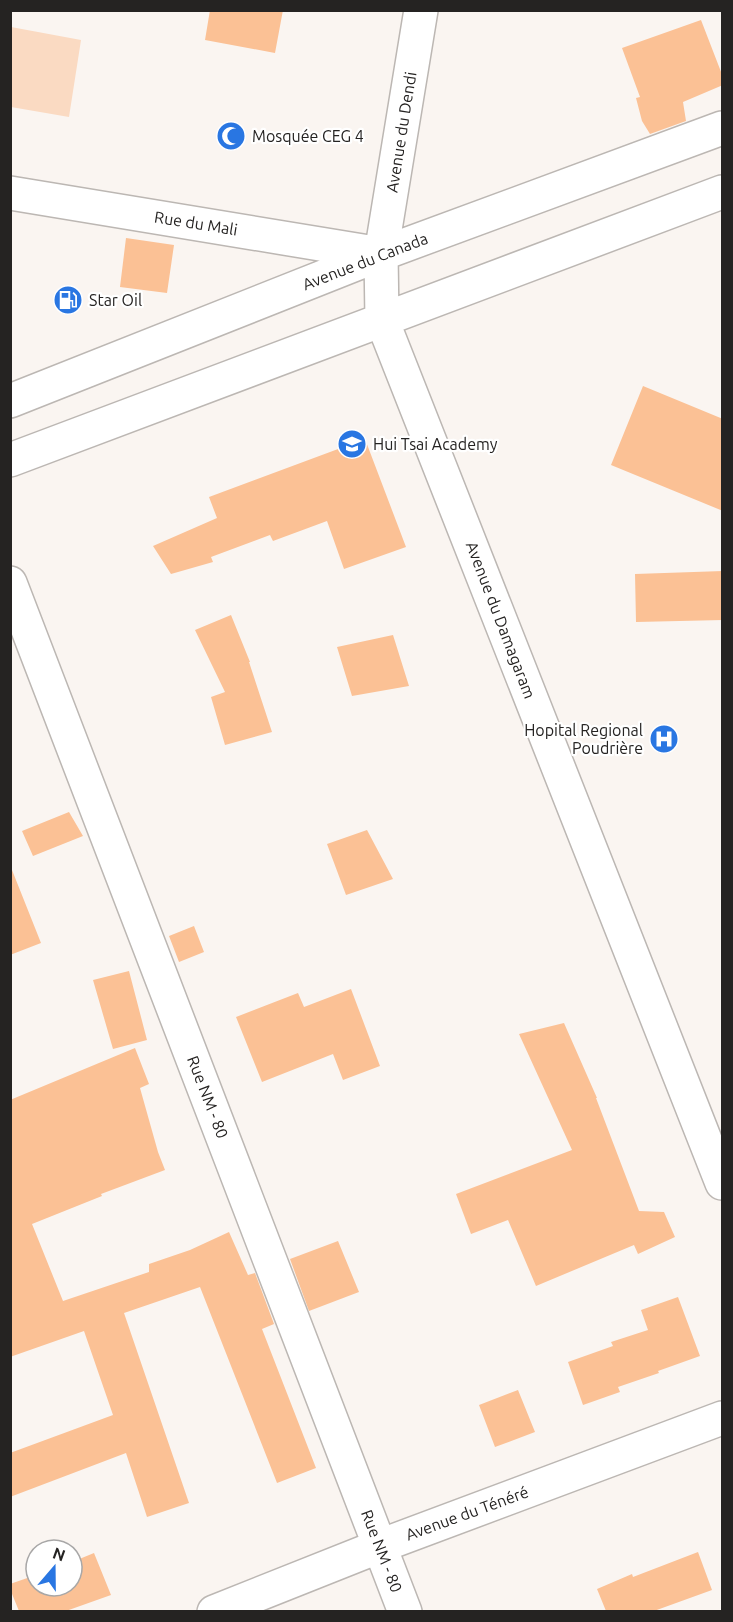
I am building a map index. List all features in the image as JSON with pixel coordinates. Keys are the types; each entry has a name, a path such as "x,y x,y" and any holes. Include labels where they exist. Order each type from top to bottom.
{"street":[{"name":"Avenue du Dendi","path":"381,254 421,10"},
{"name":"Avenue du Canada","path":"10,401 381,254 723,128"},
{"path":"10,460 723,192"},
{"name":"Rue du Mali","path":"10,193 381,254"},
{"name":"Avenue du Damagaram","path":"381,254 382,320 723,1183"},
{"name":"Rue NM - 80","path":"10,583 405,1611"},
{"name":"Avenue du Ténéré","path":"214,1611 380,1546 723,1418"}],"shaded area":[{"path":"11,27 81,40 69,117 11,107"}],"building":[{"path":"210,10 283,10 275,53 205,40"},
{"path":"701,20 723,77 723,85 683,102 686,121 650,134 642,121 636,98 640,97 622,48"},
{"path":"126,238 174,245 167,293 120,287"},
{"path":"643,386 723,419 723,511 611,465"},
{"path":"365,439 406,547 344,569 327,521 273,541 270,535 211,557 213,562 171,574 153,546 217,518 209,497"},
{"path":"723,571 723,620 636,622 635,574"},
{"path":"231,615 250,662 272,732 225,745 211,697 225,692 195,630"},
{"path":"393,635 409,686 352,696 337,647"},
{"path":"69,812 83,836 33,856 22,831"},
{"path":"367,830 393,879 346,895 327,844"},
{"path":"10,870 12,870 41,943 10,955"},
{"path":"194,926 204,952 179,962 169,936"},
{"path":"129,971 147,1040 113,1049 93,980"},
{"path":"351,989 380,1066 343,1080 333,1054 262,1082 236,1017 298,993 304,1007"},
{"path":"564,1023 597,1098 639,1211 664,1212 675,1237 638,1254 634,1245 536,1286 508,1220 471,1234 456,1194 572,1150 519,1034"},
{"path":"135,1048 149,1084 140,1088 165,1170 101,1194 102,1196 32,1224 63,1301 149,1272 149,1264 190,1250 229,1232 248,1275 255,1273 274,1324 262,1329 316,1468 277,1483 200,1287 124,1313 189,1503 147,1517 126,1453 10,1497 10,1453 113,1415 84,1331 10,1357 10,1100"},
{"path":"338,1241 359,1292 309,1311 290,1259"},
{"path":"678,1297 700,1356 618,1387 620,1392 583,1405 568,1362 613,1346 611,1342 648,1330 641,1310"},
{"path":"518,1390 535,1432 495,1447 479,1405"},
{"path":"698,1552 712,1590 654,1611 606,1611 597,1589 632,1574 633,1577"},
{"path":"94,1553 111,1595 66,1611 19,1611 10,1584 24,1579 24,1598 84,1598 84,1557"}],"place":[{"name":"Mosquée CEG 4","path":"231,136"},
{"name":"Star Oil","path":"68,300"},
{"name":"Hui Tsai Academy","path":"352,444"},
{"name":"Hopital Regional Poudrière","path":"664,739"}]}
